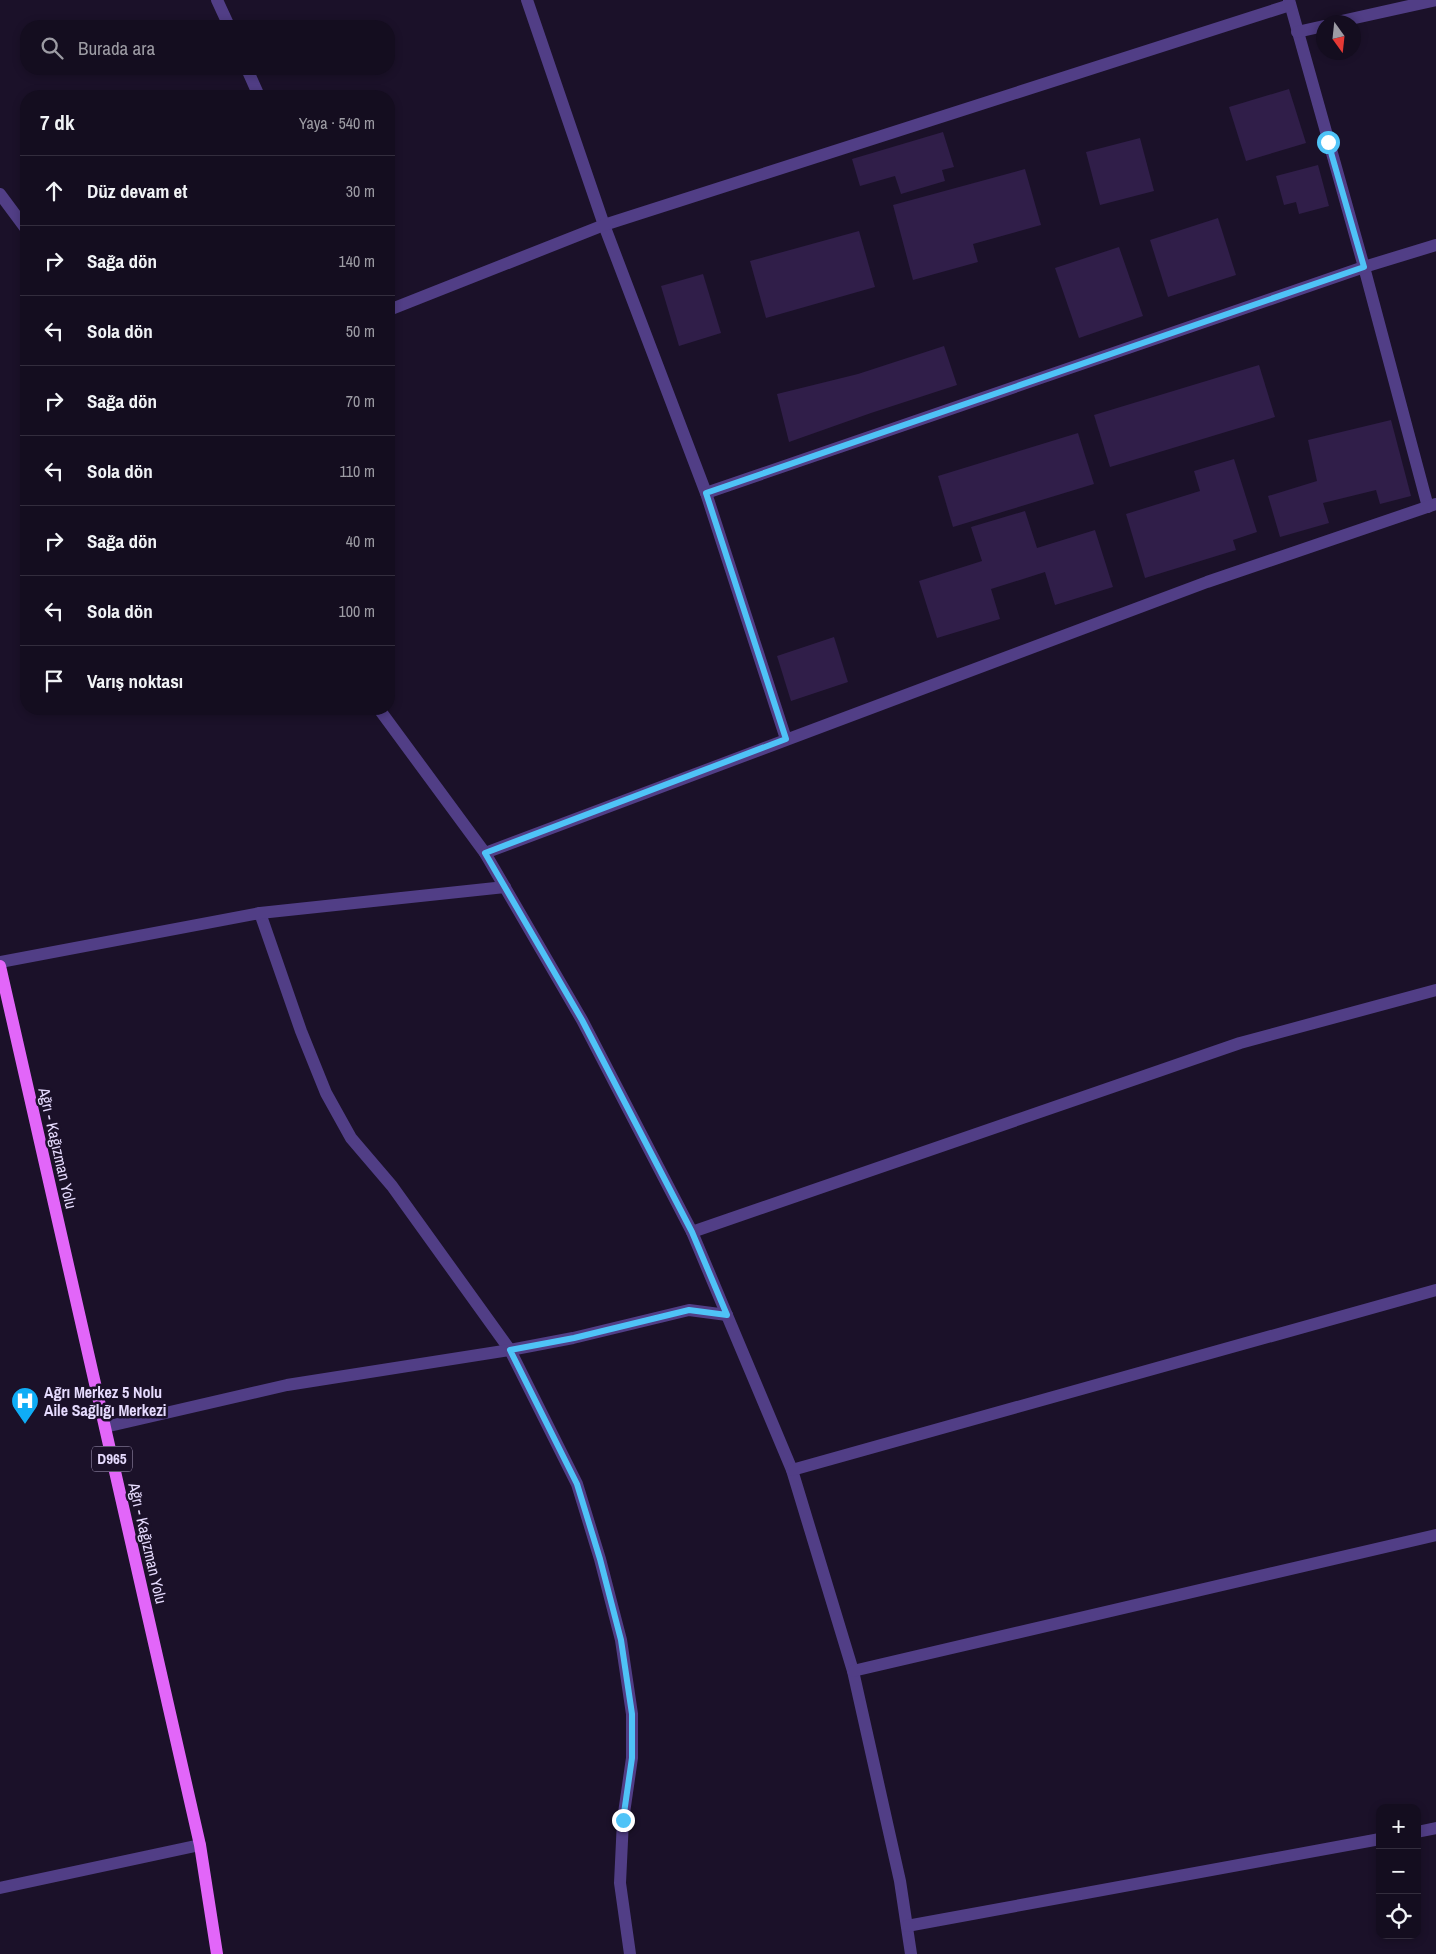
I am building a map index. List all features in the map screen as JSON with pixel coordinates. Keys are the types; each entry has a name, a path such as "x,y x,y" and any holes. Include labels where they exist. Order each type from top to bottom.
{"main road":[{"name":"Ağrı - Kağızman Yolu","path":"0,964 200,1845 217,1954"}],"street":[{"path":"217,0 226,20"},
{"path":"527,0 604,225 706,493 786,739"},
{"path":"1361,17 1436,0"},
{"path":"395,308 604,225 1289,2 1432,505 1208,582 485,853"},
{"path":"1297,32 1316,28"},
{"path":"250,75 256,90"},
{"path":"0,194 20,221"},
{"path":"706,493 1364,267 1436,245"},
{"path":"383,715 485,853 582,1020 692,1232 792,1470 853,1671 900,1882 911,1954"},
{"path":"0,964 260,912 505,887"},
{"path":"260,912 301,1031 326,1093 351,1138 392,1186 510,1350 577,1484 600,1559 621,1640 632,1714 632,1758 623,1820 620,1883 630,1954"},
{"path":"692,1232 1240,1043 1436,990"},
{"path":"792,1470 1436,1290"},
{"path":"105,1427 287,1385 510,1350 574,1338 689,1310 727,1315"},
{"path":"853,1671 1436,1535"},
{"path":"1421,1831 1436,1828"},
{"path":"907,1926 1376,1839"},
{"path":"0,1888 200,1845"}],"building":[{"path":"1289,89 1306,143 1246,161 1229,107"},
{"path":"943,132 954,167 942,170 945,181 901,194 895,176 860,186 852,159"},
{"path":"1140,138 1154,191 1100,205 1086,152"},
{"path":"1318,165 1329,206 1299,214 1296,202 1284,205 1276,176"},
{"path":"1025,169 1041,225 973,244 978,262 913,280 893,205"},
{"path":"1218,218 1236,275 1168,297 1150,240"},
{"path":"859,231 875,287 766,318 750,261"},
{"path":"1119,247 1143,316 1079,338 1055,268"},
{"path":"703,274 721,333 679,346 661,286"},
{"path":"944,346 957,385 789,442 777,394 858,374"},
{"path":"1259,365 1275,417 1110,467 1094,415"},
{"path":"1391,420 1411,496 1380,504 1376,490 1323,503 1329,523 1280,537 1268,496 1317,481 1308,440"},
{"path":"1078,433 1094,484 953,527 938,476"},
{"path":"1234,459 1257,532 1233,540 1236,550 1145,578 1126,514 1200,491 1194,471"},
{"path":"1025,511 1037,548 1095,530 1113,587 1055,605 1045,572 991,589 1000,619 937,638 919,581 982,561 971,527"},
{"path":"834,637 848,682 791,701 777,656"}],"place":[{"name":"Ağrı Merkez 5 Nolu Aile Sağlığı Merkezi","path":"25,1425"}],"route":[{"path":"623,1820 632,1758 632,1714 621,1640 600,1559 577,1484 510,1350 574,1338 689,1310 727,1315 692,1232 582,1020 485,853 786,739 706,493 1364,267 1328,142"}]}
